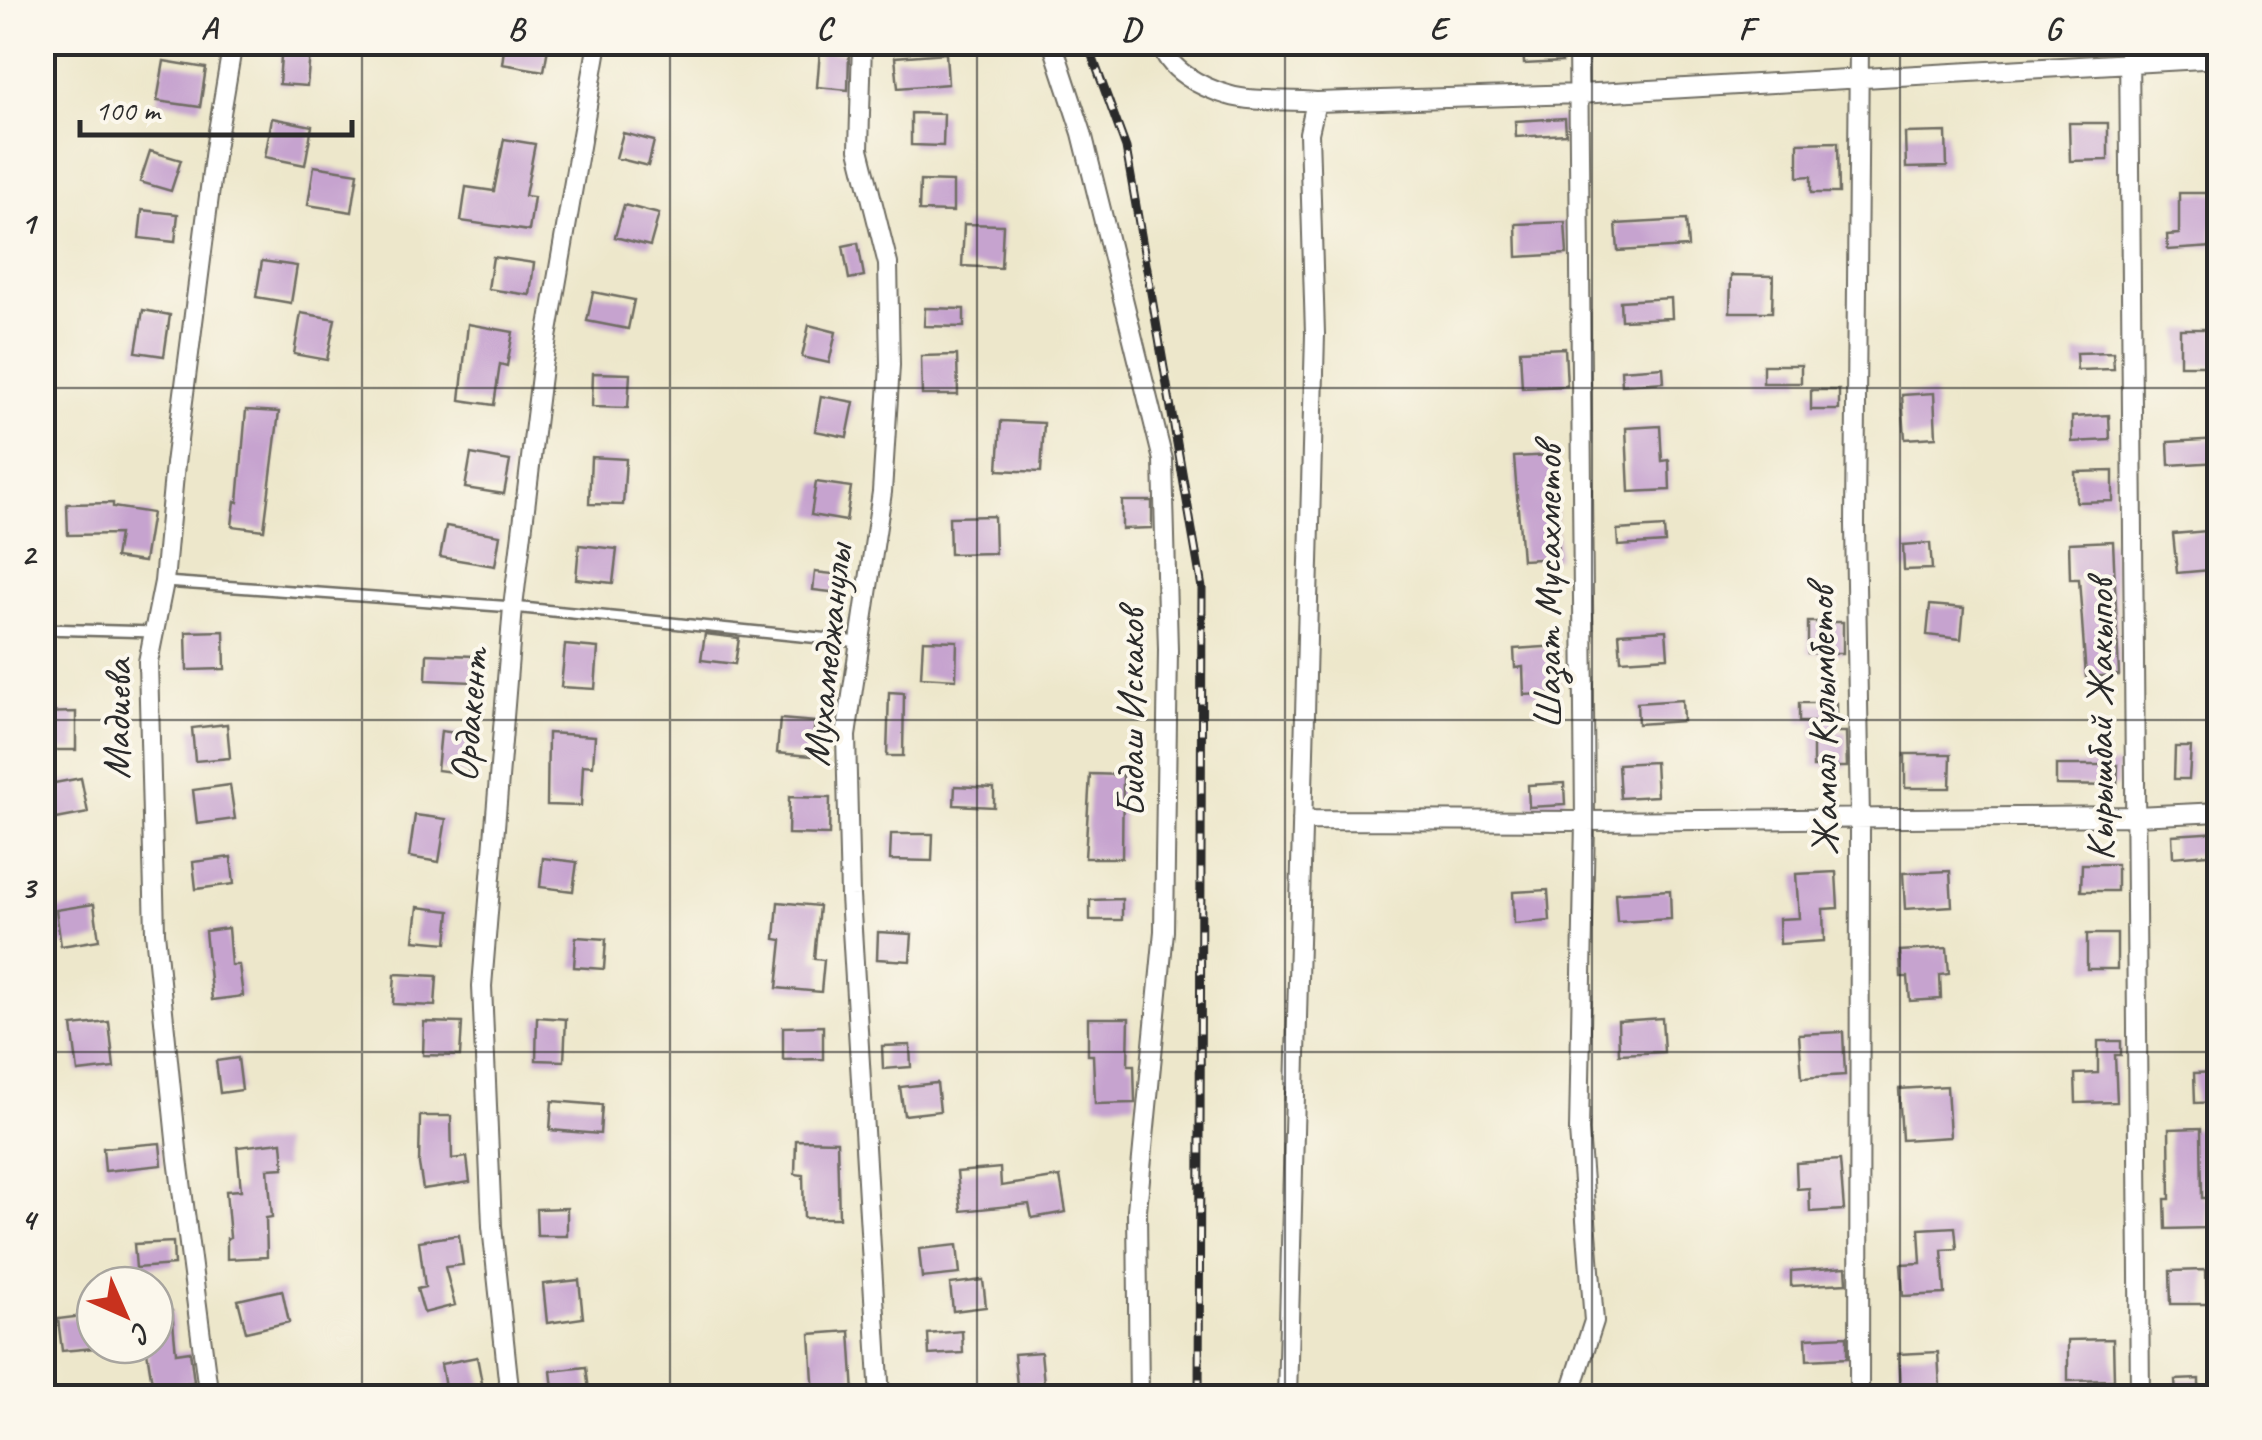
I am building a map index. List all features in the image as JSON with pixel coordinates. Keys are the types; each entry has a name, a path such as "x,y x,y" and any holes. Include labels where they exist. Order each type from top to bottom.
{"street":[{"name":"Мадиева","path":"209,1398 178,1158 155,932 148,662 164,582 213,169 233,42"},
{"name":"Ордакент","path":"510,1398 492,1226 482,986 513,606 542,367 598,42"},
{"name":"Мухамеджанулы","path":"862,42 860,149 888,264 890,364 882,492 846,736 880,1398"},
{"name":"Бидаш Искаков","path":"1052,42 1082,133 1164,460 1168,650 1164,912 1138,1210 1140,1398"},
{"path":"1161,42 1163,52 1186,76 1230,96 1316,102 1579,94 2220,58"},
{"name":"Шазат Мусахметов","path":"1570,1398 1594,1322 1579,1132 1585,822 1578,42"},
{"name":"Жамал Кулымбетов","path":"1858,42 1855,525 1860,819 1859,1398"},
{"name":"Кырышбай Жакыпов","path":"2130,42 2140,1398"},
{"path":"1287,1398 1315,334 1309,133 1316,102"},
{"path":"1302,820 1585,822 2220,812"}],"lane":[{"path":"164,582 513,606 860,642"},
{"path":"42,629 155,632"}],"building":[{"path":"282,42 311,42 307,86 279,84"},
{"path":"505,42 548,48 544,71 502,64"},
{"path":"1523,42 1561,42 1562,62 1524,64"},
{"path":"820,51 849,54 848,90 817,87"},
{"path":"946,53 948,84 898,88 895,57"},
{"path":"164,61 206,68 200,107 157,101"},
{"path":"911,113 944,114 943,146 911,145"},
{"path":"272,118 312,126 305,165 265,157"},
{"path":"1565,118 1566,134 1516,137 1515,121"},
{"path":"2069,123 2108,123 2108,160 2070,161"},
{"path":"1946,132 1947,167 1906,168 1905,133"},
{"path":"623,133 654,141 648,166 616,158"},
{"path":"504,139 535,144 525,196 534,197 529,231 461,221 466,187 494,191"},
{"path":"1838,142 1839,193 1811,193 1811,176 1798,177 1798,143"},
{"path":"150,151 181,160 171,191 140,182"},
{"path":"314,166 358,173 352,212 308,205"},
{"path":"920,181 953,182 953,212 919,211"},
{"path":"2179,193 2220,193 2220,226 2212,226 2213,247 2168,250 2167,235 2179,234"},
{"path":"624,205 659,214 650,246 615,237"},
{"path":"142,210 178,214 175,242 139,238"},
{"path":"1686,220 1688,247 1618,251 1616,224"},
{"path":"1565,222 1567,254 1517,257 1516,224"},
{"path":"964,224 1003,225 1001,268 962,266"},
{"path":"858,243 864,276 849,279 843,246"},
{"path":"493,257 534,263 530,295 488,289"},
{"path":"262,261 297,266 291,303 256,297"},
{"path":"1731,275 1773,276 1772,312 1730,312"},
{"path":"593,292 634,300 628,329 587,321"},
{"path":"1671,298 1672,318 1621,320 1620,301"},
{"path":"925,308 964,309 964,327 924,326"},
{"path":"143,310 170,315 164,356 136,352"},
{"path":"301,313 335,319 327,360 294,354"},
{"path":"468,324 513,332 507,366 500,364 494,405 460,400"},
{"path":"809,325 836,332 829,363 802,357"},
{"path":"2180,329 2216,329 2216,365 2180,365"},
{"path":"1565,348 1567,386 1522,388 1520,350"},
{"path":"2113,352 2114,369 2077,370 2076,353"},
{"path":"957,355 958,395 922,395 921,356"},
{"path":"1763,365 1801,365 1801,383 1763,383"},
{"path":"1663,367 1664,382 1622,385 1621,370"},
{"path":"593,373 630,374 628,408 592,407"},
{"path":"1811,390 1839,390 1839,410 1811,410"},
{"path":"1934,393 1936,437 1905,439 1902,395"},
{"path":"821,396 854,402 847,437 815,431"},
{"path":"246,410 279,412 264,530 232,526 235,501 238,502"},
{"path":"2109,415 2110,440 2072,442 2072,417"},
{"path":"1001,421 1044,423 1041,472 998,470"},
{"path":"1660,426 1662,461 1669,460 1670,490 1629,492 1626,428"},
{"path":"2220,439 2220,462 2169,465 2168,442"},
{"path":"471,454 510,461 504,494 465,488"},
{"path":"1553,455 1558,558 1522,560 1514,457"},
{"path":"591,457 626,459 623,505 589,504"},
{"path":"2113,471 2113,501 2076,502 2075,472"},
{"path":"816,482 851,487 846,521 811,515"},
{"path":"1122,501 1152,501 1152,528 1122,529"},
{"path":"113,503 113,507 152,513 144,562 115,558 119,534 68,535 67,504"},
{"path":"994,516 995,553 950,554 949,517"},
{"path":"446,526 500,535 495,566 440,557"},
{"path":"1664,527 1665,543 1618,546 1617,530"},
{"path":"2207,531 2210,570 2177,573 2173,534"},
{"path":"2113,541 2119,675 2086,677 2079,579 2070,579 2069,543"},
{"path":"1930,543 1932,569 1904,570 1903,545"},
{"path":"579,545 617,549 613,583 576,579"},
{"path":"815,572 842,575 840,593 813,590"},
{"path":"1930,605 1964,608 1961,639 1927,635"},
{"path":"1808,622 1843,622 1843,653 1808,653"},
{"path":"1666,630 1668,657 1621,660 1619,633"},
{"path":"224,631 225,669 187,670 186,632"},
{"path":"705,634 739,638 735,664 701,660"},
{"path":"923,640 957,641 956,679 921,677"},
{"path":"565,645 598,648 595,689 561,687"},
{"path":"1559,646 1560,693 1524,695 1523,667 1515,668 1514,649"},
{"path":"427,654 474,656 473,682 426,680"},
{"path":"889,692 904,693 903,756 887,756"},
{"path":"1682,700 1683,721 1638,724 1637,703"},
{"path":"1799,703 1836,703 1836,732 1846,732 1847,767 1813,767 1813,722 1799,722"},
{"path":"76,712 76,750 42,750 42,713"},
{"path":"780,719 815,722 811,756 777,753"},
{"path":"227,724 230,758 195,761 192,728"},
{"path":"441,731 472,735 468,774 437,770"},
{"path":"548,733 595,736 593,766 583,765 581,806 547,805"},
{"path":"2175,747 2191,747 2189,779 2174,779"},
{"path":"1905,754 1951,754 1950,788 1905,788"},
{"path":"1655,762 1657,796 1620,798 1618,764"},
{"path":"2056,765 2118,765 2117,786 2056,785"},
{"path":"1090,774 1123,775 1122,858 1085,858"},
{"path":"81,778 88,813 51,820 44,785"},
{"path":"1564,783 1565,805 1529,807 1528,785"},
{"path":"230,785 235,819 197,824 193,790"},
{"path":"955,786 994,788 994,807 954,805"},
{"path":"789,797 830,798 829,835 788,834"},
{"path":"415,815 446,819 439,862 409,857"},
{"path":"2220,832 2220,853 2173,857 2172,835"},
{"path":"891,834 933,834 932,861 890,860"},
{"path":"231,857 234,884 196,889 193,862"},
{"path":"543,858 577,862 573,891 540,887"},
{"path":"2082,864 2117,864 2117,891 2081,891"},
{"path":"1950,871 1952,906 1905,909 1903,873"},
{"path":"1836,872 1838,908 1823,909 1824,941 1780,944 1779,919 1799,918 1796,874"},
{"path":"1548,890 1550,921 1514,924 1513,892"},
{"path":"1670,890 1671,919 1617,922 1615,893"},
{"path":"1122,899 1122,920 1090,920 1090,900"},
{"path":"778,902 819,906 814,959 824,960 821,992 777,988 782,940 775,939"},
{"path":"94,904 99,940 61,946 56,910"},
{"path":"418,907 450,911 447,943 414,940"},
{"path":"228,928 231,965 239,965 243,996 212,1000 205,931"},
{"path":"878,932 912,934 910,961 877,959"},
{"path":"2087,934 2117,934 2117,969 2087,969"},
{"path":"576,937 606,939 604,969 574,967"},
{"path":"1947,948 1949,974 1940,975 1941,999 1910,1001 1908,977 1901,977 1900,951"},
{"path":"395,974 437,976 435,1006 393,1004"},
{"path":"537,1017 566,1019 564,1061 536,1060"},
{"path":"1088,1018 1129,1018 1128,1065 1134,1065 1135,1103 1095,1104 1093,1055 1088,1055"},
{"path":"1662,1018 1664,1052 1619,1054 1618,1021"},
{"path":"109,1022 114,1068 78,1072 72,1026"},
{"path":"424,1022 462,1023 460,1056 423,1055"},
{"path":"823,1026 823,1059 783,1060 783,1027"},
{"path":"1843,1032 1845,1075 1802,1078 1799,1034"},
{"path":"2098,1041 2121,1041 2121,1055 2115,1055 2117,1102 2076,1103 2075,1074 2098,1073"},
{"path":"910,1045 911,1067 883,1069 882,1046"},
{"path":"238,1058 242,1090 220,1093 216,1061"},
{"path":"2220,1072 2220,1102 2195,1103 2194,1073"},
{"path":"937,1083 940,1111 904,1115 900,1087"},
{"path":"1947,1086 1950,1137 1902,1140 1899,1089"},
{"path":"552,1101 602,1105 600,1134 550,1130"},
{"path":"420,1116 451,1116 452,1159 467,1157 470,1182 423,1189"},
{"path":"2201,1128 2202,1198 2207,1198 2208,1228 2166,1229 2165,1199 2170,1199 2169,1129"},
{"path":"796,1140 837,1141 839,1218 804,1218 803,1175 795,1174"},
{"path":"282,1142 284,1168 268,1169 272,1217 266,1218 267,1257 227,1259 230,1237 226,1191 241,1190 237,1147"},
{"path":"160,1143 162,1165 105,1171 103,1148"},
{"path":"1840,1160 1844,1210 1810,1212 1809,1188 1797,1189 1796,1163"},
{"path":"1000,1168 1001,1186 1060,1177 1066,1212 1032,1218 1029,1204 961,1211 957,1172"},
{"path":"567,1208 567,1236 537,1236 536,1209"},
{"path":"1955,1227 1957,1249 1942,1250 1945,1294 1903,1296 1901,1264 1921,1263 1919,1229"},
{"path":"459,1235 463,1265 445,1267 455,1305 424,1313 417,1289 425,1287 419,1241"},
{"path":"173,1242 174,1265 136,1265 134,1244"},
{"path":"957,1245 960,1274 922,1278 919,1249"},
{"path":"1846,1267 1847,1283 1791,1286 1791,1271"},
{"path":"2206,1270 2207,1304 2171,1304 2170,1271"},
{"path":"579,1280 583,1318 547,1323 543,1284"},
{"path":"983,1280 986,1307 953,1311 950,1284"},
{"path":"282,1290 289,1322 246,1332 238,1300"},
{"path":"75,1317 75,1350 62,1351 58,1319"},
{"path":"850,1331 854,1394 814,1396 810,1334"},
{"path":"962,1331 963,1353 929,1355 928,1334"},
{"path":"1847,1336 1847,1358 1807,1360 1806,1338"},
{"path":"2113,1339 2114,1380 2068,1381 2068,1340"},
{"path":"175,1342 176,1353 190,1351 194,1382 153,1389 149,1365 175,1365"},
{"path":"1041,1352 1044,1384 1017,1386 1014,1354"},
{"path":"1938,1352 1940,1388 1900,1390 1898,1354"},
{"path":"477,1357 483,1388 446,1394 441,1364"},
{"path":"586,1367 590,1398 554,1398 551,1371"},
{"path":"2199,1379 2199,1393 2176,1394 2175,1380"}],"railway":[{"path":"1087,42 1126,148 1202,588 1199,1398"}]}
